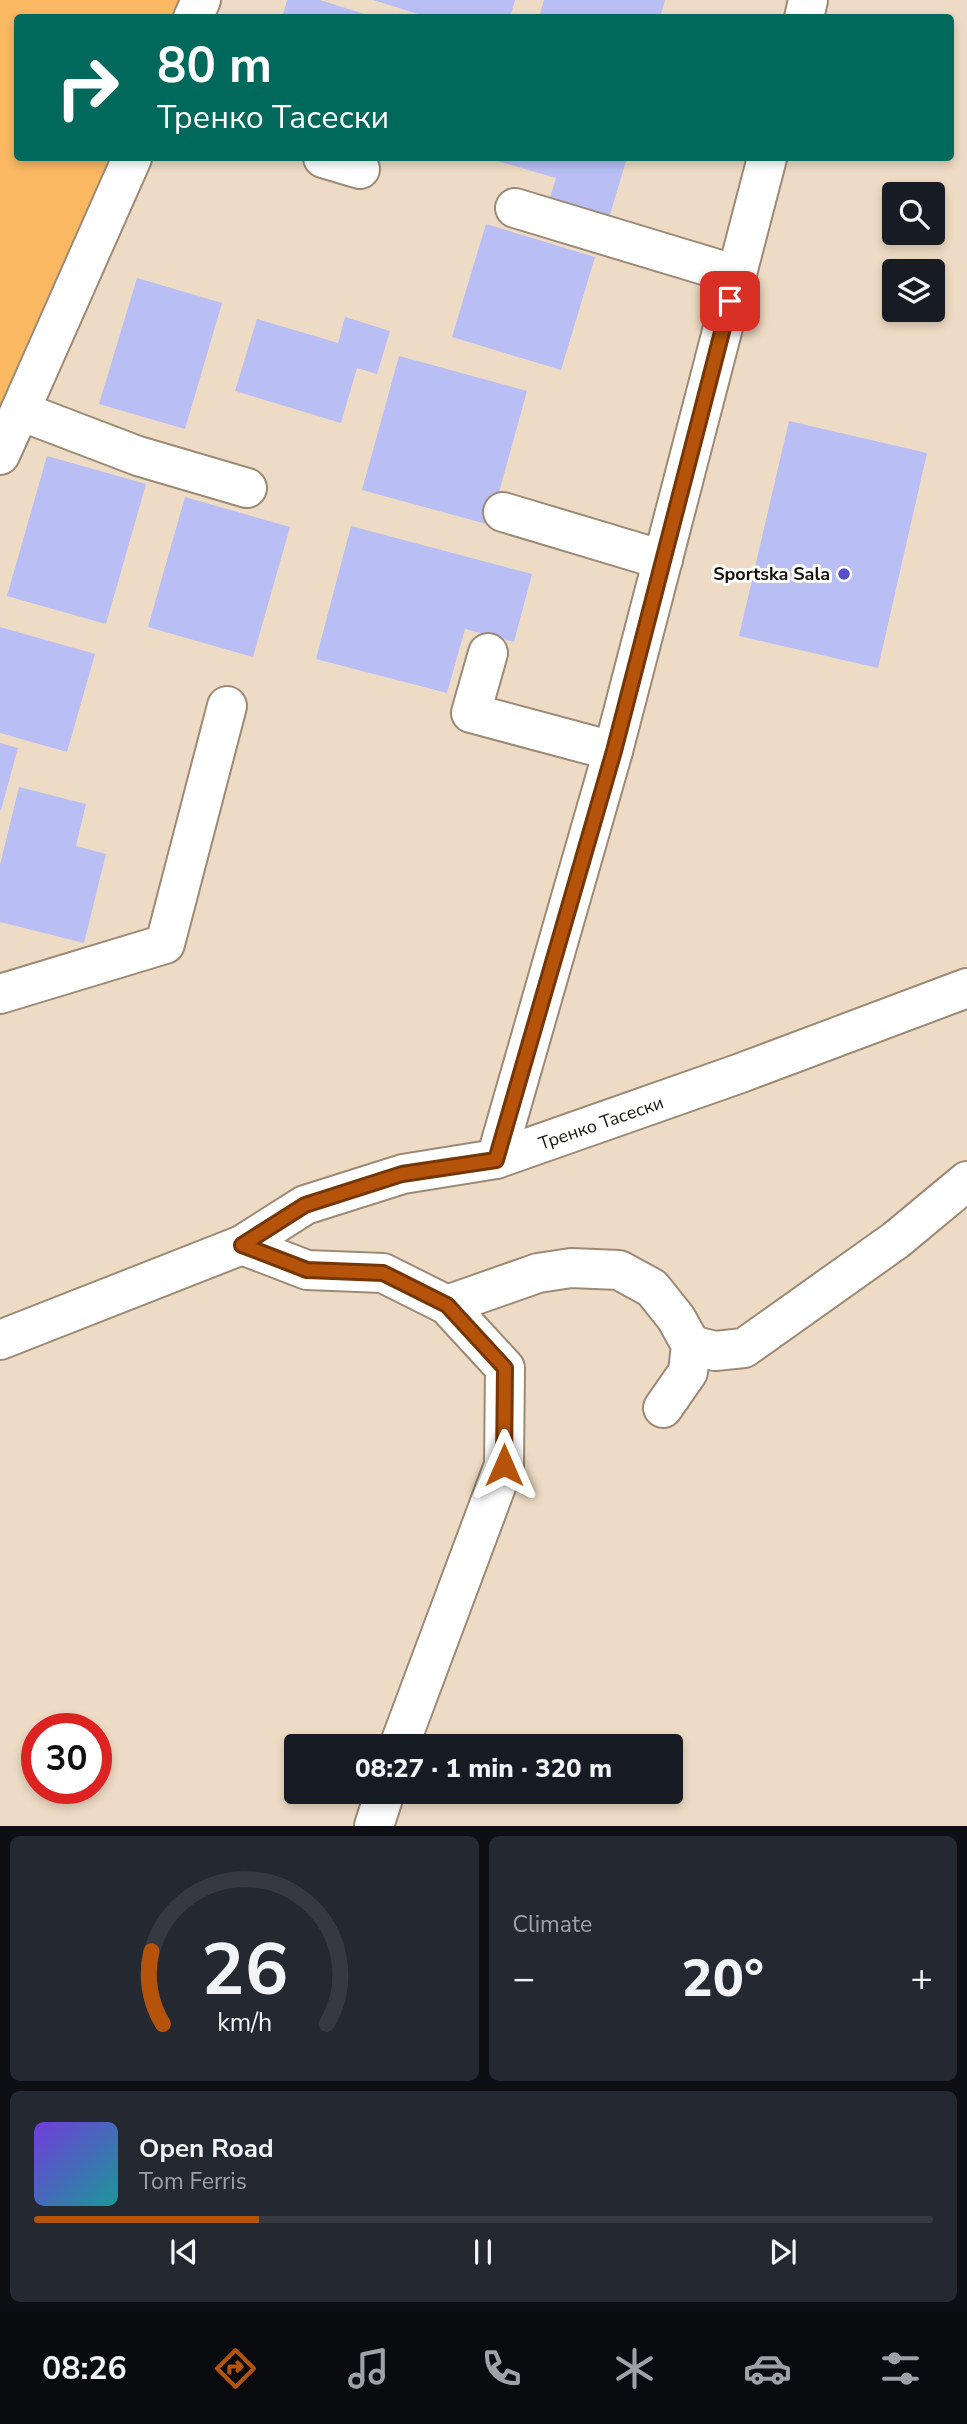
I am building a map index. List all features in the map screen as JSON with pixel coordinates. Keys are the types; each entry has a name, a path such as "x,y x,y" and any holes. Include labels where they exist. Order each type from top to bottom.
{"street":[{"path":"0,455 131,161"},
{"path":"333,161 360,169"},
{"path":"496,1160 614,751 766,161"},
{"path":"515,208 737,275"},
{"path":"20,411 138,456 247,488"},
{"path":"503,512 663,560"},
{"path":"488,653 471,713 614,751"},
{"path":"0,994 165,944 228,706"},
{"name":"Тренко Тасески","path":"0,1340 242,1245 305,1205 402,1174 496,1160 738,1074 967,988"},
{"path":"691,1345 715,1351 744,1348 896,1240 967,1181"},
{"path":"242,1245 307,1270 383,1273 447,1305 505,1368 504,1465 403,1734"},
{"path":"447,1305 538,1273 571,1268 619,1270 652,1289 676,1318 691,1345 688,1372 663,1408"},
{"path":"374,1825 381,1804"}],"shaded area":[{"path":"0,0 201,0 194,14 14,14 14,161 131,161 0,455"}],"building":[{"path":"287,0 320,0 364,14 283,14"},
{"path":"373,0 515,0 511,14 418,14"},
{"path":"544,0 665,0 661,14 540,14"},
{"path":"497,161 626,161 608,221 548,204 556,178"},
{"path":"486,224 595,257 561,370 452,337"},
{"path":"137,278 222,303 185,429 99,404"},
{"path":"345,317 390,331 377,374 357,368 341,423 235,391 257,319 338,343"},
{"path":"399,356 527,391 490,525 362,490"},
{"path":"789,421 927,453 878,668 739,636"},
{"path":"47,456 146,484 106,624 7,596"},
{"path":"185,497 290,527 253,657 148,627"},
{"path":"351,526 532,574 514,642 465,629 447,693 316,659"},
{"path":"0,627 95,654 67,752 0,733"},
{"path":"0,743 18,748 1,810 0,810"},
{"path":"19,787 86,804 76,846 106,854 84,943 0,922 0,865"}],"place":[{"name":"Sportska Sala","path":"844,574"}],"route":[{"path":"504,1465 505,1368 447,1305 383,1273 307,1270 242,1245 305,1205 402,1174 496,1160 614,751 730,301"}]}
